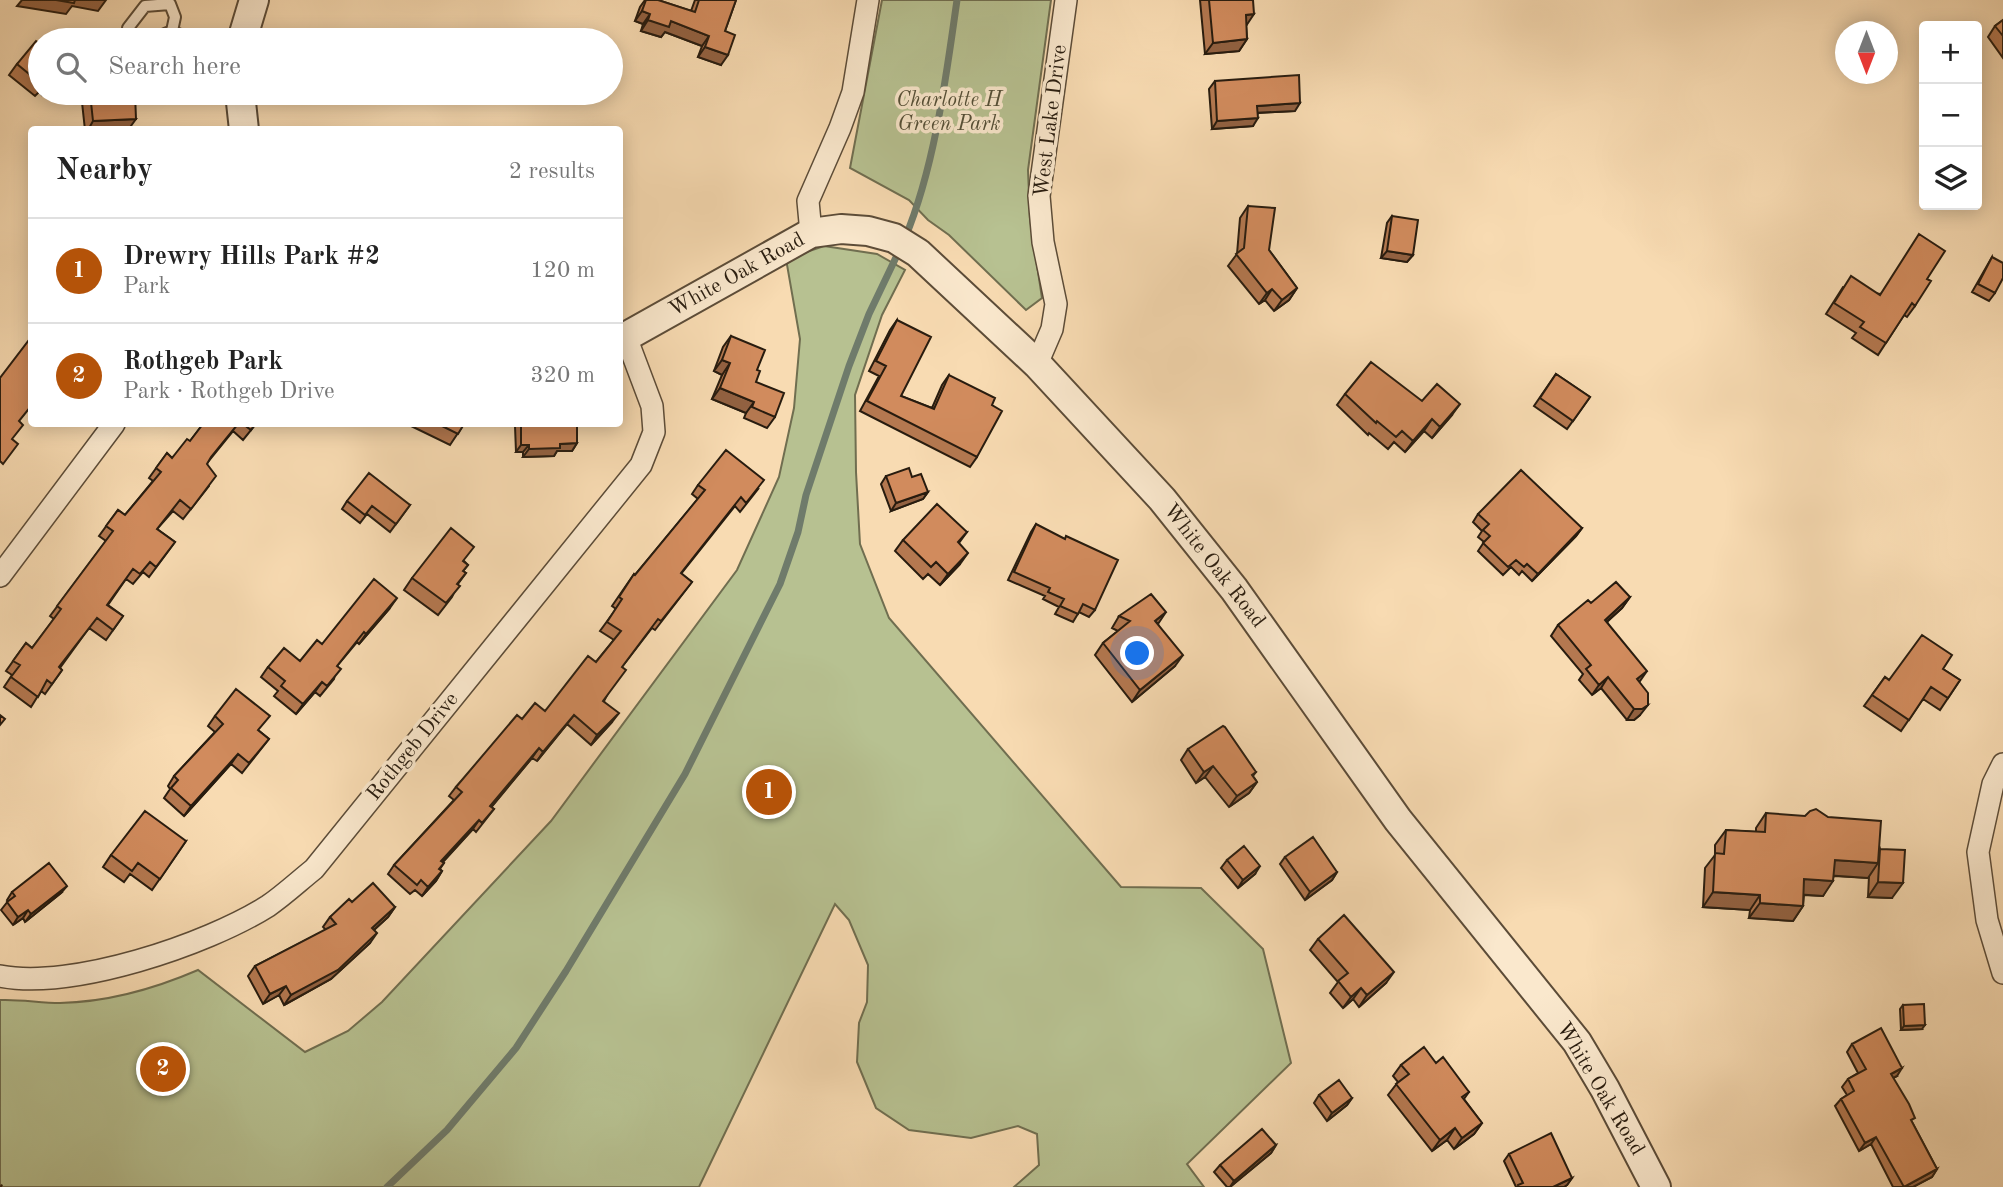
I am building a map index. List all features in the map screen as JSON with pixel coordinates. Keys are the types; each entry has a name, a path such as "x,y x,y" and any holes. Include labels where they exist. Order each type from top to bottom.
{"street":[{"path":"246,28 254,0"},
{"path":"811,233 808,201 853,92 868,0"},
{"name":"West Lake Drive","path":"1037,364 1052,329 1056,304 1043,242 1039,196 1066,0"},
{"path":"241,105 244,126"},
{"name":"White Oak Road","path":"623,339 811,233 841,229 868,231 894,238 918,253 1037,364 1162,499 1195,539 1248,608 1398,820 1577,1042 1605,1089 1656,1187"},
{"name":"Rothgeb Drive","path":"0,976 13,979 65,977 116,968 210,936 267,906 314,869 640,465 654,432 652,406 623,339"},
{"path":"0,576 112,427"},
{"path":"2003,764 1993,783 1978,852 1987,920 2003,973"}],"lane":[{"path":"128,28 145,6 170,5 175,17 173,28"}],"green space":[{"name":"Charlotte H Green Park","path":"882,0 1051,0 1028,170 1030,219 1042,298 1026,310 909,200 850,168"},
{"path":"824,246 877,254 905,270 882,315 855,395 860,544 889,618 1121,887 1201,888 1263,949 1291,1063 1187,1164 1204,1187 1014,1187 1039,1165 1037,1134 1018,1126 971,1138 909,1130 876,1108 857,1062 859,1023 867,1002 868,965 849,920 835,904 699,1187 0,1187 0,1000 60,1003 96,1000 148,989 198,970 305,1052 348,1031 382,1002 551,821 737,570 779,477 794,408 800,339 786,259"}],"building":[{"path":"646,0 658,0 695,12 699,0 736,0 725,31 735,35 728,55 705,47 709,36 671,21 669,27 648,20 650,14 642,11"},
{"path":"1209,0 1253,0 1254,14 1246,15 1247,39 1213,43"},
{"path":"2003,20 2003,36 1995,26"},
{"path":"28,51 28,73 17,64"},
{"path":"1299,75 1300,103 1257,106 1258,118 1217,121 1215,81"},
{"path":"91,105 135,105 136,119 93,121"},
{"path":"1248,206 1275,208 1269,250 1297,288 1282,300 1272,289 1267,293 1236,254 1244,248"},
{"path":"1392,216 1418,220 1413,255 1387,251"},
{"path":"1919,234 1945,251 1927,279 1931,281 1915,306 1912,303 1886,343 1860,327 1864,322 1834,303 1851,276 1880,295"},
{"path":"1992,257 2003,263 2003,278 1995,293 1978,284"},
{"path":"897,320 931,337 901,396 934,409 949,375 995,398 992,405 1002,411 977,457 867,401 886,366 876,361"},
{"path":"731,336 765,350 757,370 760,371 756,382 784,393 775,417 752,407 754,402 720,388 730,363 722,360"},
{"path":"28,341 28,410 19,421 23,425 12,439 18,444 3,464 0,461 0,378"},
{"path":"1371,362 1422,401 1437,384 1460,404 1440,427 1432,419 1413,441 1402,431 1396,437 1377,421 1376,423 1345,394"},
{"path":"1556,374 1590,397 1573,421 1540,398"},
{"path":"201,427 236,427 207,464 216,476 191,509 180,500 157,529 175,542 156,567 150,562 140,574 133,569 107,605 123,616 113,630 97,618 59,667 62,670 52,684 47,680 38,697 11,677 20,665 13,661 26,643 32,648 61,609 57,606 113,531 106,526 118,510 125,515 161,472 156,468 167,453 172,458 187,439 190,441"},
{"path":"444,427 462,427 458,434"},
{"path":"521,427 577,427 577,443 560,444 560,448 529,449 529,445 521,445"},
{"path":"726,450 764,480 746,503 741,497 681,573 692,582 661,621 658,619 622,667 626,670 603,701 619,713 597,735 574,715 543,752 539,748 490,806 494,809 482,823 479,820 441,861 444,863 439,869 442,871 428,887 421,880 417,885 394,865 462,792 456,787 517,715 522,719 535,703 545,711 588,656 596,662 621,631 607,622 622,599 619,597 634,574 705,490 698,485"},
{"path":"909,468 912,477 921,474 928,492 896,503 886,476"},
{"path":"1521,470 1582,528 1538,574 1527,564 1524,567 1516,560 1508,567 1483,543 1490,536 1483,530 1489,524 1478,514"},
{"path":"369,473 410,505 396,524 372,506 365,515 347,501"},
{"path":"937,504 967,532 958,542 968,553 948,574 936,562 931,567 903,540"},
{"path":"1036,524 1118,560 1095,610 1083,604 1078,614 1060,606 1064,599 1048,592 1050,588 1014,572"},
{"path":"451,528 474,547 463,561 468,565 463,571 466,573 457,584 460,586 446,603 412,578"},
{"path":"374,579 397,598 366,634 364,632 337,666 341,669 327,686 322,682 303,704 281,686 285,681 268,667 284,648 300,661 317,640 322,644"},
{"path":"1616,582 1630,597 1605,620 1647,671 1637,679 1648,693 1648,705 1642,709 1634,709 1608,677 1599,685 1586,669 1591,665 1558,625 1588,600 1591,603"},
{"path":"1151,594 1166,612 1155,621 1183,655 1140,690 1103,643 1130,621 1119,616"},
{"path":"1922,635 1952,655 1943,669 1960,680 1948,698 1931,687 1909,720 1872,695 1885,677 1889,680"},
{"path":"236,689 270,716 258,730 269,739 249,763 238,754 191,806 171,788 178,780 174,776 223,724 215,716"},
{"path":"1223,726 1256,772 1252,775 1257,782 1237,796 1213,766 1204,772 1188,749"},
{"path":"1816,809 1828,817 1881,821 1878,863 1835,860 1833,881 1804,879 1803,906 1760,903 1760,895 1713,892 1715,853 1724,854 1726,830 1765,832 1766,813 1805,816"},
{"path":"145,811 186,841 160,879 138,863 132,871 111,855"},
{"path":"1313,837 1337,872 1310,892 1285,857"},
{"path":"1244,846 1260,866 1243,880 1227,860"},
{"path":"1880,849 1905,850 1903,883 1878,882"},
{"path":"49,863 67,886 31,914 28,910 18,917 7,902 15,896 12,892"},
{"path":"373,883 395,907 372,928 377,933 338,970 291,995 286,986 270,994 255,966 336,924 330,917 349,899 352,902"},
{"path":"1344,915 1394,972 1367,995 1361,988 1351,997 1338,981 1348,973 1318,939"},
{"path":"1924,1004 1925,1025 1904,1026 1903,1005"},
{"path":"1881,1028 1902,1068 1891,1074 1909,1104 1915,1118 1911,1120 1937,1169 1904,1187 1876,1137 1865,1143 1841,1099 1854,1091 1848,1079 1866,1069 1852,1044"},
{"path":"1424,1047 1436,1063 1443,1057 1469,1092 1462,1097 1482,1123 1462,1138 1455,1128 1440,1140 1396,1084 1409,1074 1401,1065"},
{"path":"1339,1080 1352,1098 1332,1113 1319,1095"},
{"path":"1262,1129 1276,1145 1234,1181 1220,1165"},
{"path":"1551,1133 1572,1178 1553,1187 1519,1187 1518,1185 1523,1183 1509,1154"}],"waterway":[{"path":"905,238 932,151 957,0"},
{"path":"387,1187 447,1130 516,1048 566,971 685,774 780,584 849,366 869,314 900,249"}],"place":[{"name":"Drewry Hills Park #2","path":"769,792"},
{"name":"Rothgeb Park","path":"163,1069"}]}
